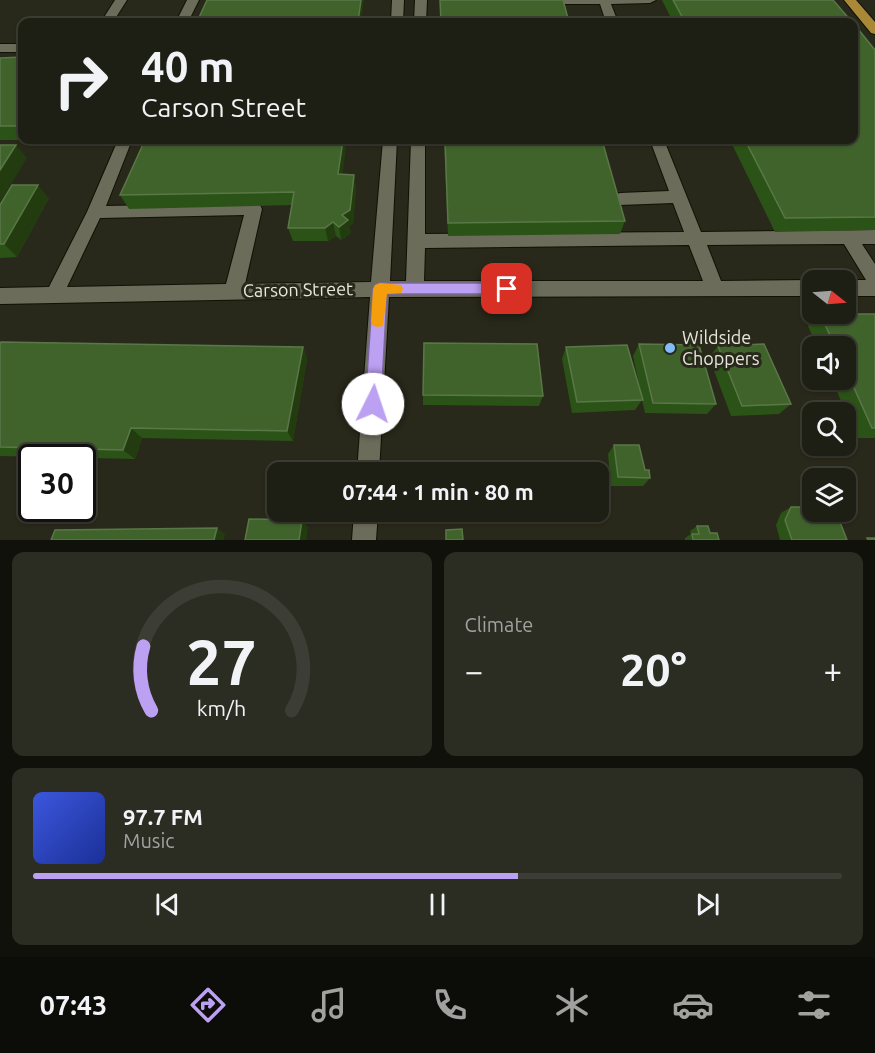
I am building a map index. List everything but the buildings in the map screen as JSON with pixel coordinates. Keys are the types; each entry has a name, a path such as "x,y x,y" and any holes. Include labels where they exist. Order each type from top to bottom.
{"main road":[{"path":"850,0 875,30"}],"street":[{"path":"110,18 121,0"},
{"path":"184,18 193,0"},
{"path":"397,18 399,0"},
{"path":"420,18 421,0"},
{"path":"604,0 611,18"},
{"path":"564,1 650,0"},
{"path":"0,48 18,48"},
{"path":"54,295 95,212 123,144"},
{"path":"369,462 390,144"},
{"path":"415,289 418,144"},
{"path":"659,144 715,289"},
{"path":"620,199 680,197"},
{"path":"95,212 254,209 234,291"},
{"path":"849,237 875,280"},
{"path":"416,241 875,237"},
{"name":"Carson Street","path":"0,296 380,289 802,288"},
{"path":"856,288 875,288"},
{"path":"364,540 365,522"}],"slow traffic":[{"path":"378,321 380,289 396,289"}],"place":[{"name":"Wildside Choppers","path":"670,348"}],"route":[{"path":"373,404 380,289 507,289"}]}
